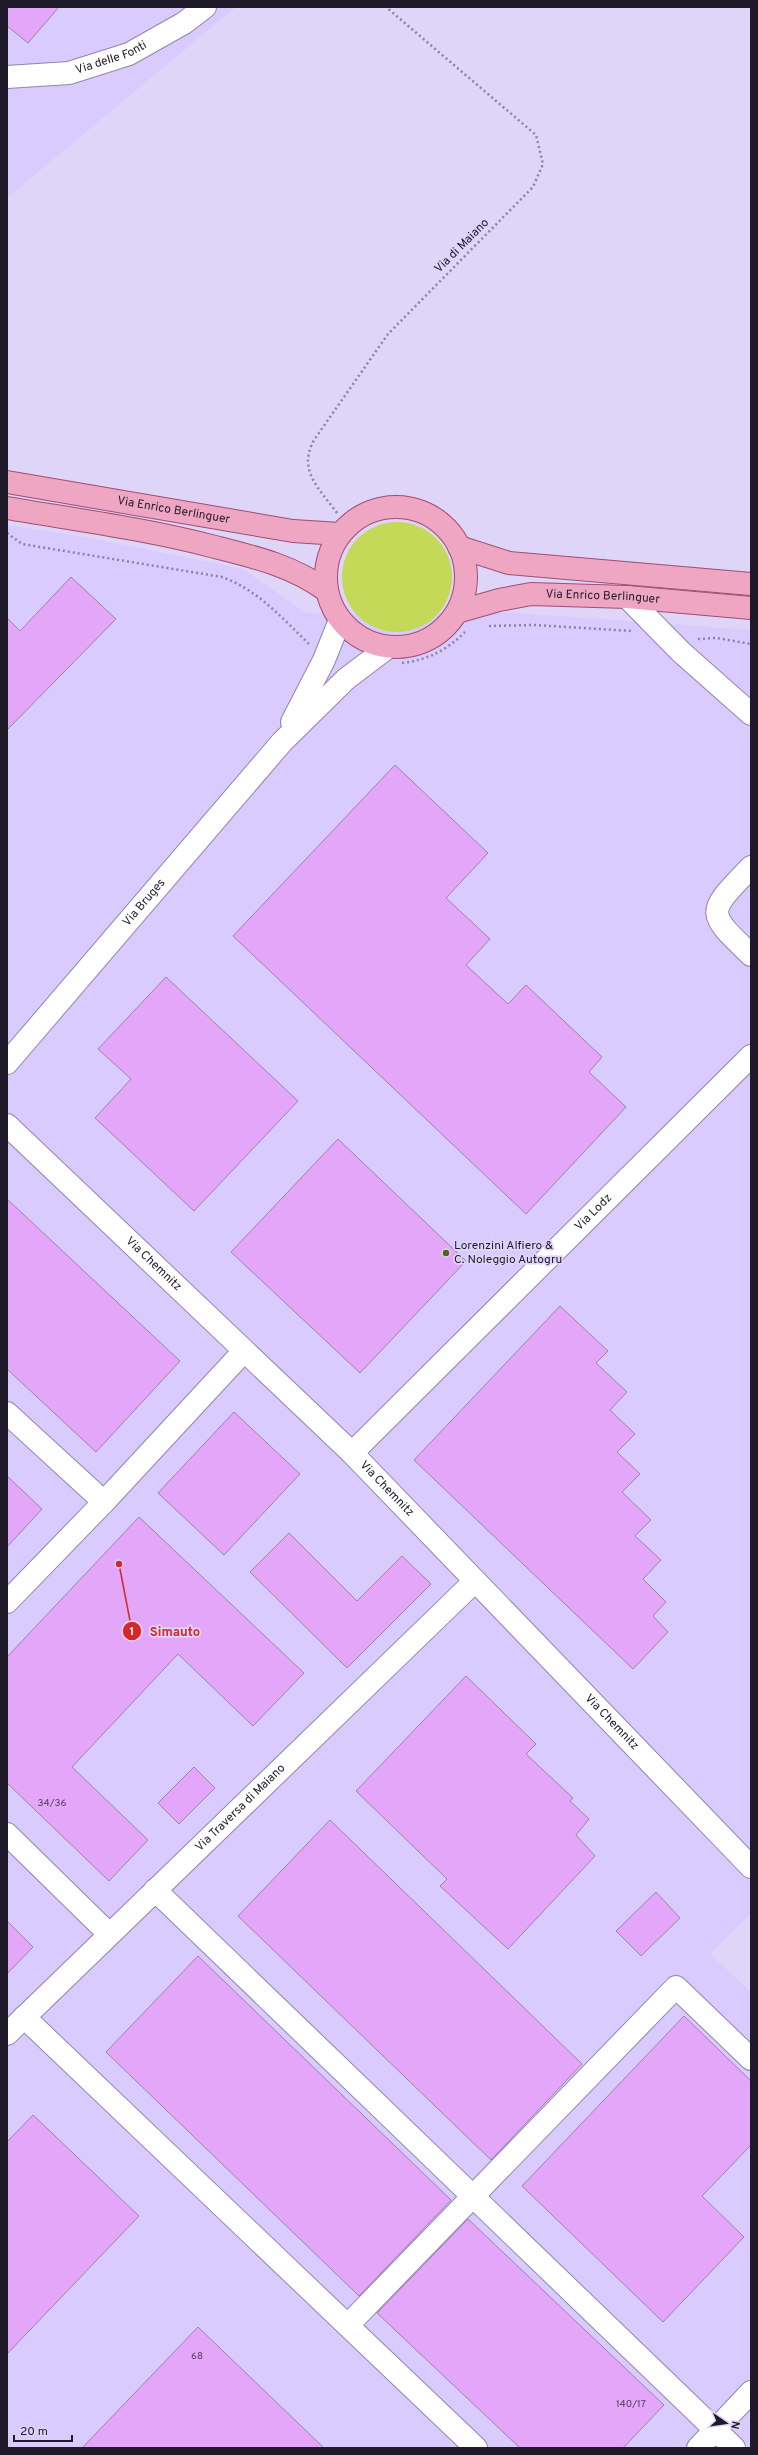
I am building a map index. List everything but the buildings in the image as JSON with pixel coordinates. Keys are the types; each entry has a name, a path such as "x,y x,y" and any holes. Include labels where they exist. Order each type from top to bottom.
{"main road":[{"name":"Via Enrico Berlinguer","path":"7,482 282,530 343,530"},
{"path":"7,508 170,535 254,556 284,566 312,580 326,592 340,620 359,637 387,648 407,647 431,638 441,631 457,612 466,586 464,560 451,533 439,521 424,513 408,508 392,507 375,510 360,516 343,530 328,559 325,573 326,592"},
{"name":"Via Enrico Berlinguer","path":"459,547 509,564 751,584"},
{"name":"Via Enrico Berlinguer","path":"457,612 499,600 531,594 627,597 751,608"}],"street":[{"name":"Via delle Fonti","path":"7,77 69,73 129,54 184,23 205,7"},
{"path":"627,597 681,652 750,711"},
{"name":"Via Bruges","path":"282,742 317,675 340,620"},
{"name":"Via Bruges","path":"7,1064 282,742 346,679 387,648"},
{"path":"751,867 725,894 717,910 721,926 751,955"},
{"name":"Via Lodz","path":"352,1453 751,1056"},
{"name":"Via Chemnitz","path":"7,1125 352,1453 474,1582 751,1867"},
{"path":"7,1602 104,1502 244,1351"},
{"path":"7,1413 104,1502"},
{"name":"Via Traversa di Maiano","path":"7,2034 474,1582"},
{"path":"7,1834 109,1934"},
{"path":"155,1890 734,2448"},
{"path":"348,2325 676,1987 751,2059"},
{"path":"24,2017 476,2448"},
{"path":"698,2448 751,2392"}],"path":[{"name":"Via di Maiano","path":"343,530 310,476 308,452 388,334 533,187 543,164 536,135 386,7"},
{"path":"681,652 691,642 709,637 751,644"}],"shaded area":[{"path":"7,7 236,7 7,198"},
{"path":"7,525 90,538 243,569 306,613 516,613 751,630 751,1913 710,1954 751,1992 751,2448 7,2448"}],"green space":[{"path":"397,522 418,526 436,538 448,556 452,577 448,598 436,616 418,628 397,632 376,628 358,616 346,598 342,577 346,556 358,538 376,526"}],"place":[{"name":"Lorenzini Alfiero & C. Noleggio Autogru","path":"446,1253"},
{"name":"Simauto","path":"119,1564"}]}
